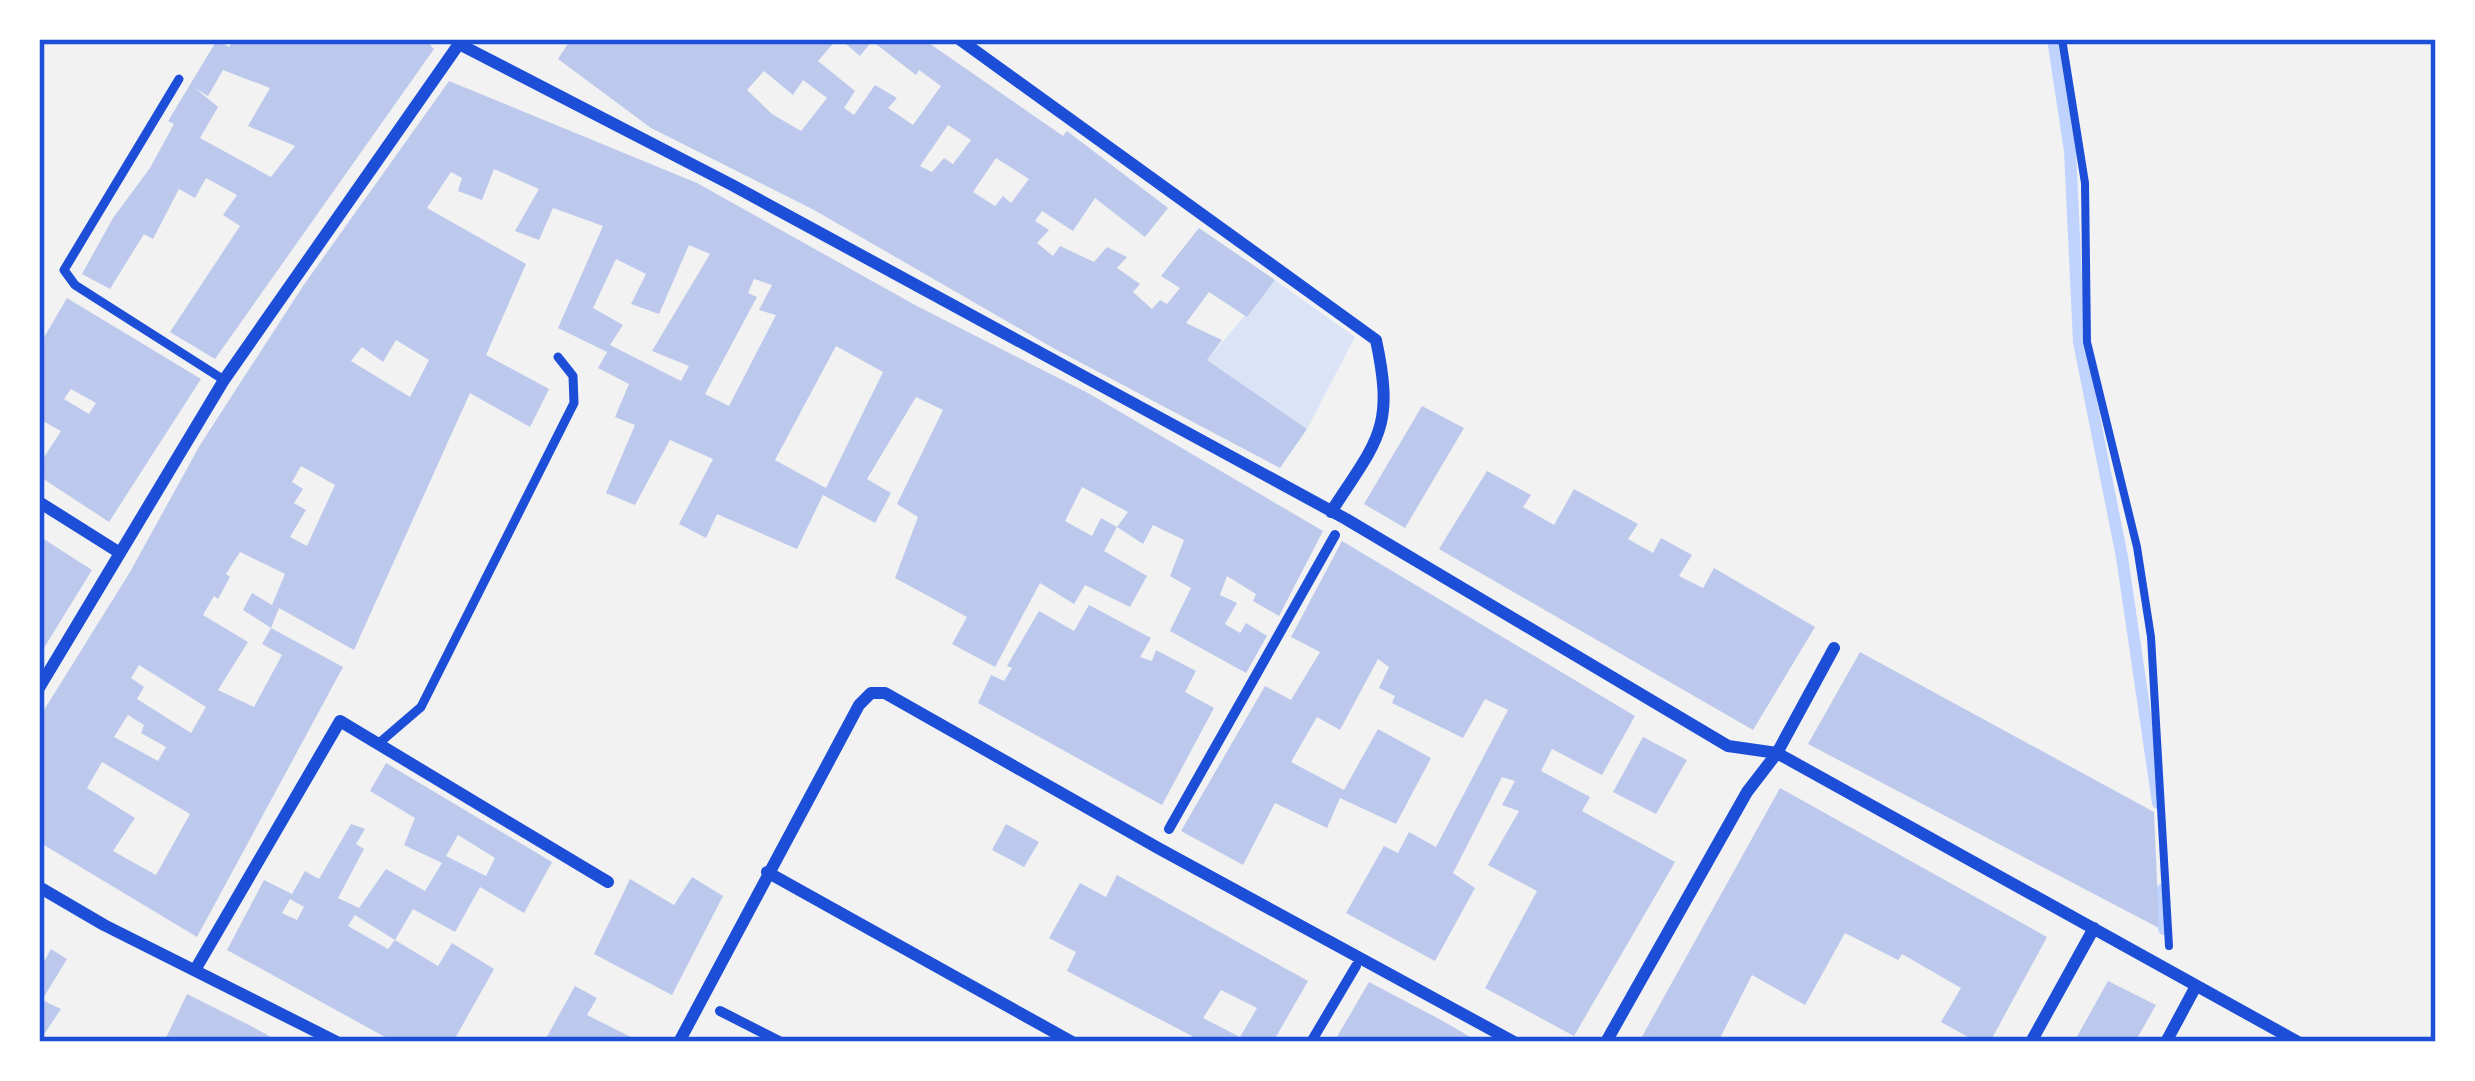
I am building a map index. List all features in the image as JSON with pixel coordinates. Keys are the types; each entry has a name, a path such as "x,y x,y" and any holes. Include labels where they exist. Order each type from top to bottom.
{"street":[{"path":"959,39 1376,340 1385,383 1382,432 1331,512"},
{"path":"39,688 224,380 461,42 1331,512 1728,746 1777,753 2298,1042"},
{"path":"39,502 120,554"},
{"path":"1169,829 1335,535"},
{"path":"1606,1042 1752,782 1777,753 1834,648"},
{"path":"679,1042 859,705 871,694 885,694 1514,1042"},
{"path":"195,970 340,721 608,882"},
{"path":"767,872 1072,1042"},
{"path":"39,887 104,925 337,1042"},
{"path":"2031,1042 2094,928"},
{"path":"1311,1042 1356,965"},
{"path":"2166,1042 2196,986"},
{"path":"720,1011 781,1042"}],"lane":[{"path":"179,79 64,270 75,285 224,380"},
{"path":"378,744 421,707 574,403 573,376 558,357"}],"path":[{"path":"2062,39 2085,183 2087,342 2137,547 2151,637 2170,971"}],"shaded area":[{"path":"1275,280 1355,337 1307,429 1207,360"}],"building":[{"path":"235,39 434,39 430,45 434,49 215,359 170,332 240,226 223,215 237,195 206,178 195,198 179,189 153,239 144,234 110,289 82,274 113,218 150,168 174,124 168,121 217,40 229,47","holes":["223,70 270,88 248,126 295,146 271,177 200,138 218,107 195,88 208,96"]},
{"path":"571,39 837,39 818,61 855,91 844,108 854,115 875,85 897,98 888,108 913,125 941,86 919,70 916,75 872,41 860,56 840,39 923,39 1063,136 1067,131 1168,208 1145,237 1095,198 1073,231 1042,211 1035,221 1049,230 1037,243 1053,256 1060,246 1094,262 1107,247 1127,257 1117,268 1140,284 1133,292 1152,309 1160,300 1167,304 1180,288 1161,276 1199,228 1275,280 1247,317 1209,292 1186,323 1222,340 1207,360 1307,429 1280,468 1055,349 814,210 651,128 558,59","holes":["764,71 793,95 803,80 827,98 801,131 772,114 747,90","948,125 971,140 953,164 944,158 932,172 920,166","996,158 1029,179 1011,203 1003,196 995,206 973,192"]},
{"path":"449,81 697,183 915,305 1088,393 1323,531 1279,616 1253,601 1256,594 1227,576 1220,595 1237,603 1225,624 1240,633 1246,623 1267,636 1246,673 1170,631 1191,588 1170,576 1184,540 1153,525 1143,544 1117,527 1104,551 1147,576 1130,607 1085,585 1074,604 1040,583 995,667 952,644 967,617 895,578 918,517 897,504 943,410 916,397 867,479 891,493 875,523 823,495 797,549 717,514 706,538 679,524 713,459 670,440 635,505 606,493 635,425 615,417 629,384 598,368 607,352 558,328 603,226 553,208 539,240 515,231 539,189 494,169 482,200 458,191 462,178 451,172 427,208 526,264 486,355 549,389 530,427 470,393 354,650 279,608 271,628 343,667 197,937 39,842 39,718 130,572 200,445 303,286","holes":["689,245 710,254 652,351 689,366 681,381 610,345 623,325 593,308 616,259 646,274 631,304 659,314","754,279 772,285 759,310 776,315 729,406 705,394 757,297 748,293","396,340 429,360 410,397 351,361 362,347 383,362","836,346 883,372 826,488 775,460","301,466 335,485 307,546 290,537 306,510 294,503 303,489 292,482","1082,487 1128,512 1117,527 1101,518 1092,536 1065,521","240,552 285,574 272,605 252,593 243,610 271,628 262,644 282,655 254,707 218,690 248,642 203,615 214,596 218,599","139,665 206,707 191,733 137,699 144,687 131,678","128,715 144,725 141,733 166,747 158,761 114,737","102,762 190,814 156,875 113,851 135,818 87,788"]},
{"path":"67,298 201,379 109,522 39,476 39,465 61,431 39,419 39,346","holes":["71,389 96,403 89,414 64,399"]},
{"path":"1422,406 1464,428 1405,528 1364,504"},
{"path":"1487,471 1531,495 1523,507 1554,525 1574,489 1638,524 1628,539 1653,553 1661,538 1692,555 1679,576 1703,588 1714,568 1815,627 1753,730 1439,549"},
{"path":"39,536 92,570 39,656"},
{"path":"1342,541 1635,716 1602,775 1552,749 1541,771 1590,797 1582,811 1675,862 1574,1036 1485,988 1537,891 1488,865 1519,811 1502,805 1515,781 1502,777 1453,873 1475,888 1435,961 1346,913 1384,846 1398,853 1409,832 1436,847 1508,710 1485,699 1463,738 1392,703 1395,696 1379,688 1389,667 1378,659 1340,730 1317,717 1291,762 1344,790 1378,729 1431,758 1396,824 1340,798 1327,828 1275,803 1243,865 1181,831 1265,686 1291,700 1320,652 1291,637"},
{"path":"1089,605 1151,638 1140,657 1152,661 1156,650 1196,671 1185,692 1214,708 1162,805 978,703 991,675 1004,681 1012,668 1007,666 1039,611 1074,631"},
{"path":"1860,652 2154,812 2159,928 1808,744"},
{"path":"1643,737 1687,760 1656,814 1613,792"},
{"path":"386,763 552,862 524,913 480,887 455,932 413,909 395,940 438,966 452,943 494,969 453,1042 394,1042 227,950 264,880 292,894 305,871 319,879 351,824 365,829 356,844 364,849 338,898 359,908 386,869 425,891 442,863 404,845 415,818 370,791","holes":["458,835 495,858 486,876 446,856","290,899 304,907 297,920 282,913","355,915 395,940 388,949 348,926"]},
{"path":"1780,788 2047,937 1990,1042 1977,1042 1941,1022 1961,988 1902,954 1898,960 1845,933 1805,1005 1752,975 1718,1042 1639,1042"},
{"path":"1006,824 1039,842 1024,867 992,850"},
{"path":"1117,875 1308,981 1273,1042 1189,1042 1192,1036 1067,971 1076,952 1049,938 1080,883 1106,897","holes":["1221,990 1257,1008 1240,1037 1203,1018"]},
{"path":"692,877 723,896 672,995 594,954 630,879 674,905"},
{"path":"51,949 67,959 42,1000 61,1009 39,1042 39,956 45,960"},
{"path":"2108,981 2156,1005 2135,1042 2074,1042"},
{"path":"1369,982 1441,1020 1479,1042 1334,1042"},
{"path":"575,986 597,998 587,1015 641,1042 544,1042"},
{"path":"187,994 251,1026 280,1042 164,1042"}],"waterway":[{"path":"2053,39 2070,151 2079,342 2122,557 2158,803"},
{"path":"2162,890 2164,929"}]}
